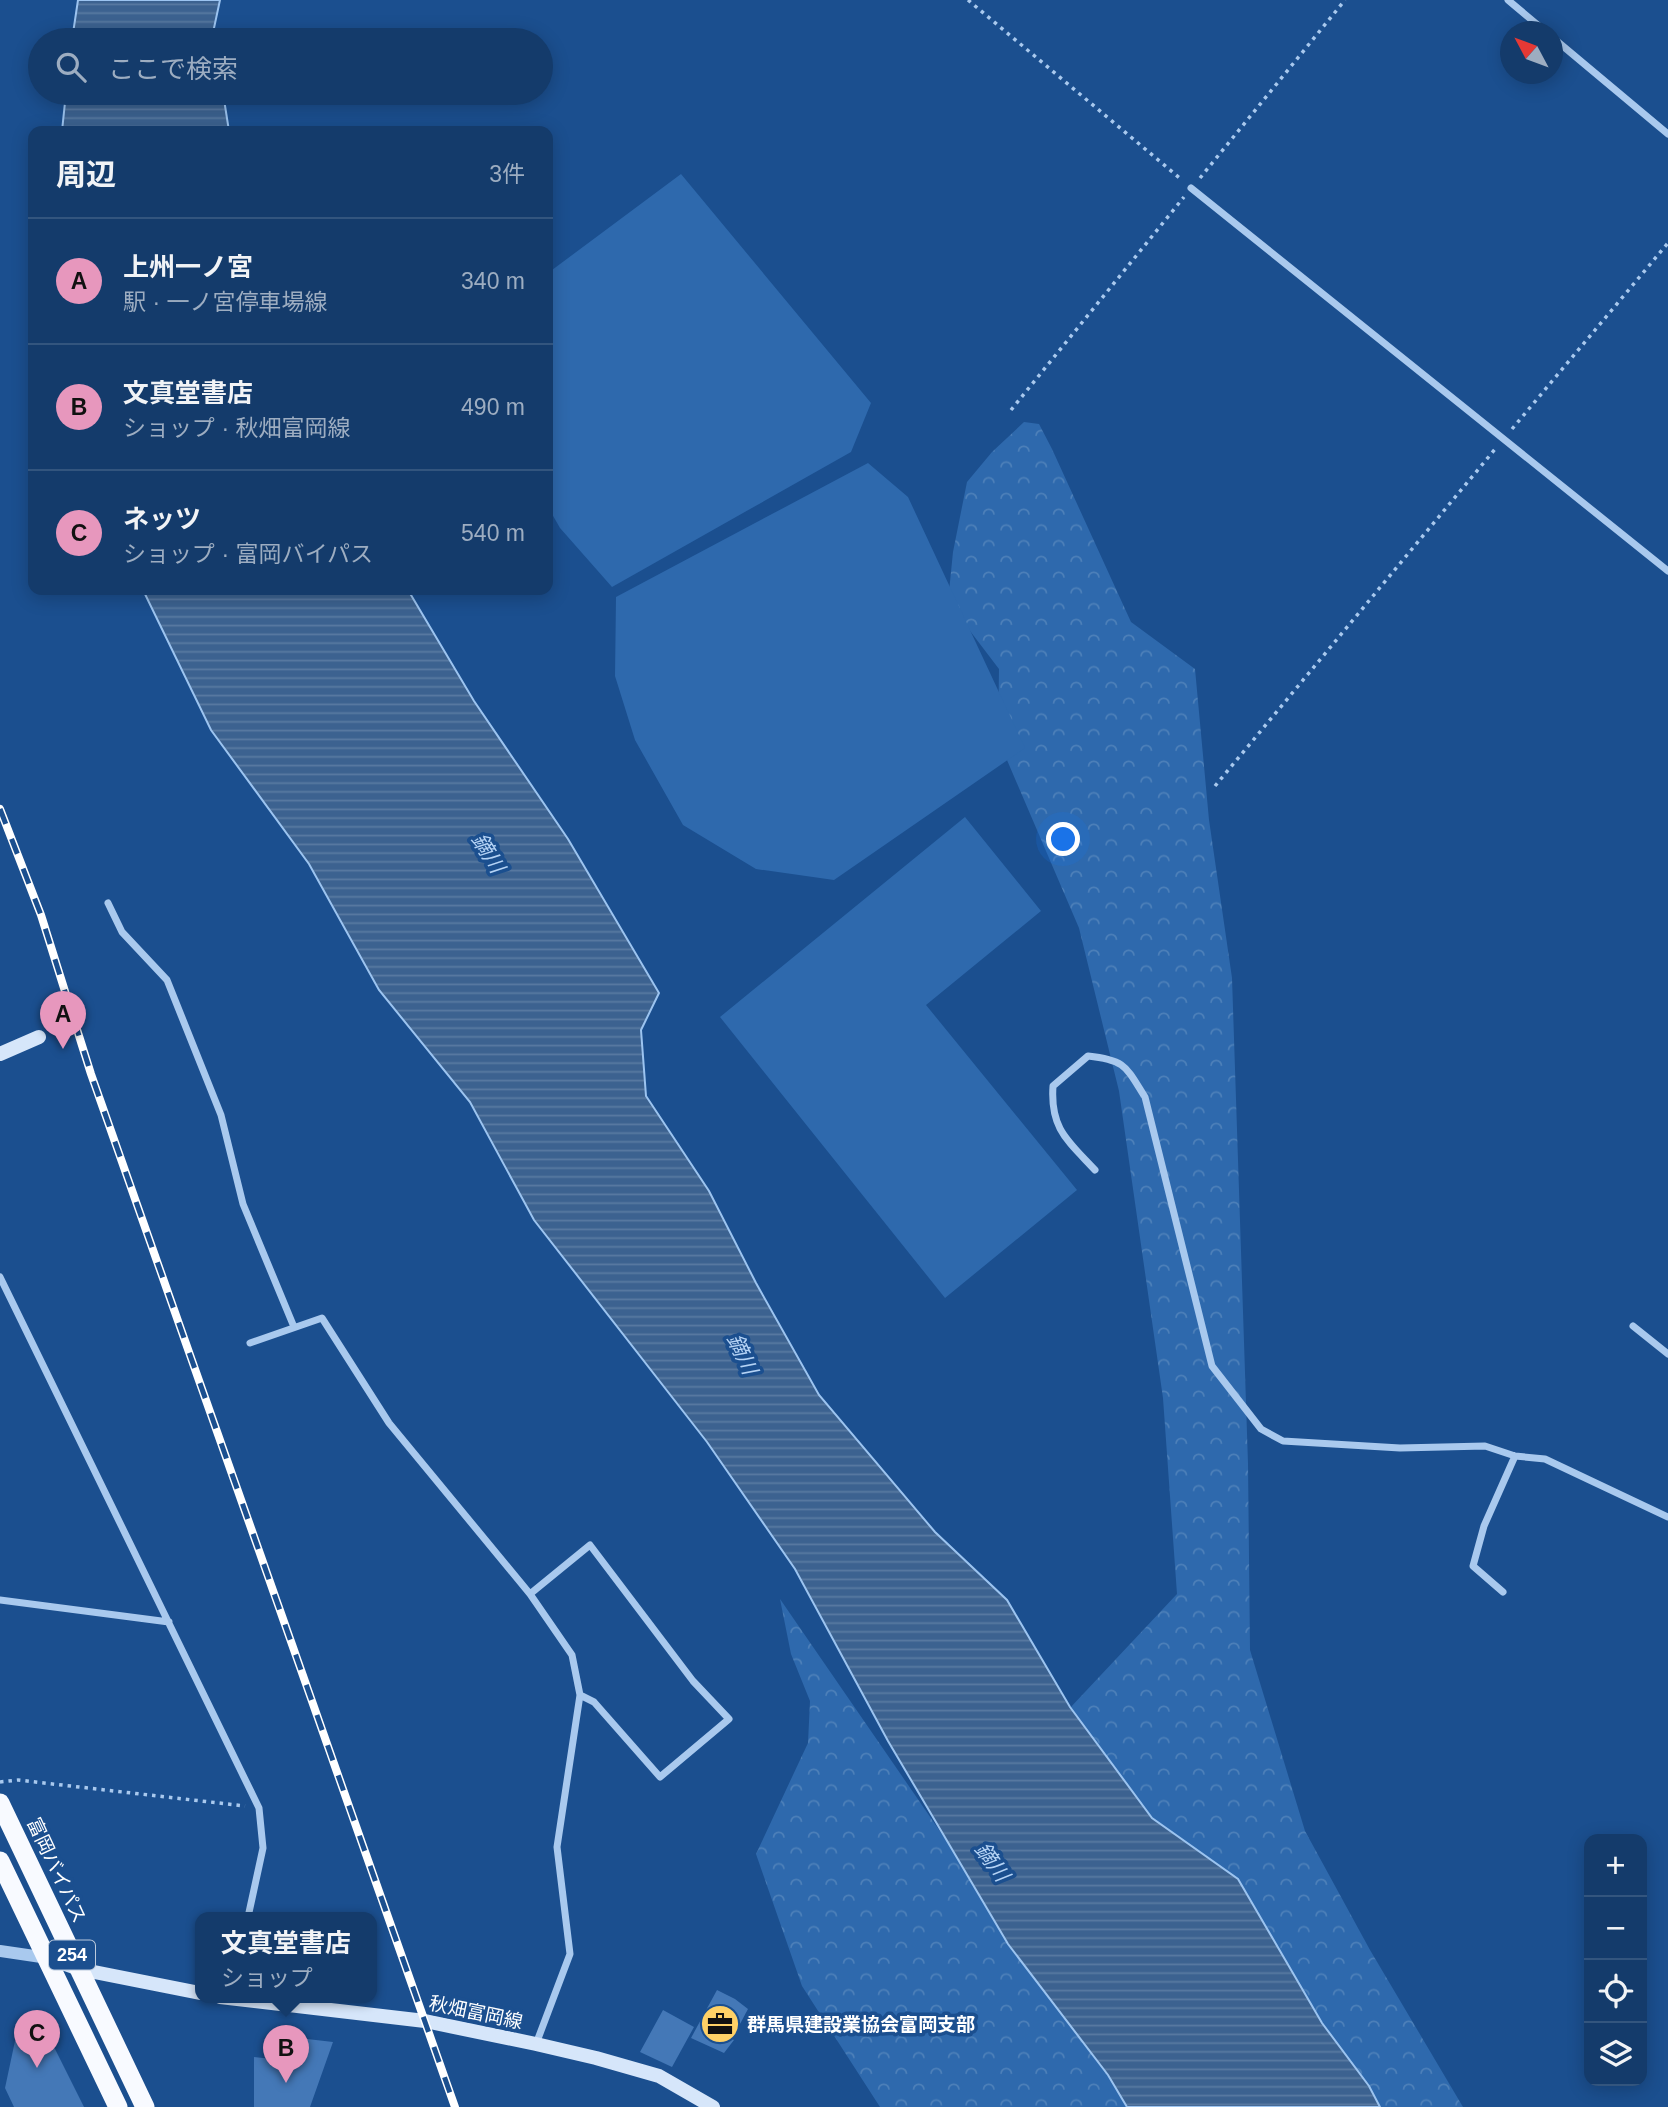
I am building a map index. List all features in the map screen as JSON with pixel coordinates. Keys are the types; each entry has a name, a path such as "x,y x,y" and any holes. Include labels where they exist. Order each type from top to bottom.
{"highway":[{"name":"富岡バイパス","path":"0,1803 145,2107"},
{"name":"254","path":"0,1861 118,2107"}],"main road":[{"path":"0,1054 39,1037"},
{"path":"48,1958 79,1969 195,1992"},
{"name":"秋畑富岡線","path":"270,2003 425,2021 596,2058 659,2077 713,2107"}],"street":[{"path":"1508,0 1533,21"},
{"path":"1563,46 1668,134"},
{"path":"1191,188 1668,571"},
{"path":"108,903 122,932 167,980 221,1115 243,1204 295,1327"},
{"path":"1095,1170 1061,1133 1051,1107 1053,1086 1088,1056 1111,1058 1126,1067 1145,1097 1212,1366 1261,1429 1283,1441 1400,1448 1485,1446 1514,1456 1545,1459 1668,1517"},
{"path":"0,1277 259,1808 262,1848 249,1912"},
{"path":"250,1343 322,1318 389,1423 530,1594 572,1655 580,1695 557,1847 569,1954 536,2044"},
{"path":"1633,1325 1668,1354"},
{"path":"1503,1592 1473,1566 1484,1526 1514,1456"},
{"path":"530,1594 590,1545 693,1681 729,1719 660,1777 594,1702 580,1695"},
{"path":"0,1600 169,1622"},
{"path":"0,1951 48,1958"}],"path":[{"path":"968,0 1191,188"},
{"path":"1011,410 1345,0"},
{"path":"1215,786 1668,243"},
{"path":"0,1782 18,1780 259,1808"}],"green space":[{"path":"681,174 871,403 851,452 612,587 560,528 553,516 553,269"},
{"path":"1024,422 1039,424 1131,622 1195,669 1209,820 1232,978 1248,1464 1250,1650 1305,1831 1370,1950 1463,2107 880,2107 802,1986 756,1854 808,1743 810,1701 791,1654 780,1599 946,1840 1177,1594 1163,1398 1119,1091 1079,928 998,739 999,669 948,602 953,552 967,482 992,452"},
{"path":"868,463 908,497 1025,748 834,880 756,869 683,825 635,740 615,676 616,597"},
{"path":"965,817 1041,911 926,1005 1077,1190 945,1298 720,1017"}],"water":[{"path":"78,0 220,0 214,28 74,28"},
{"path":"65,105 225,105 228,126 63,126"},
{"name":"鏑川","path":"145,595 411,595 474,701 568,839 659,993 641,1030 646,1096 709,1191 756,1283 819,1395 935,1532 1007,1600 1070,1707 1152,1818 1238,1879 1322,2023 1369,2086 1380,2107 1127,2107 1108,2075 1008,1944 888,1741 795,1569 707,1442 534,1220 470,1102 379,990 309,864 211,730"}],"building":[{"name":"群馬県建設業協会富岡支部","path":"717,1990 748,2009 732,2039 734,2040 724,2053 691,2038"},
{"path":"663,2010 694,2027 672,2067 640,2052"},
{"path":"273,2035 333,2042 310,2107 254,2107 254,2057 272,2059"},
{"path":"49,2037 84,2107 14,2107 5,2088 15,2041 30,2048"}],"railway":[{"path":"0,809 41,915 91,1074 455,2107"}],"place":[{"name":"上州一ノ宮","path":"63,1049"},
{"name":"群馬県建設業協会富岡支部","path":"720,2024"},
{"name":"ネッツ","path":"37,2068"},
{"name":"文真堂書店","path":"286,2083"}]}
